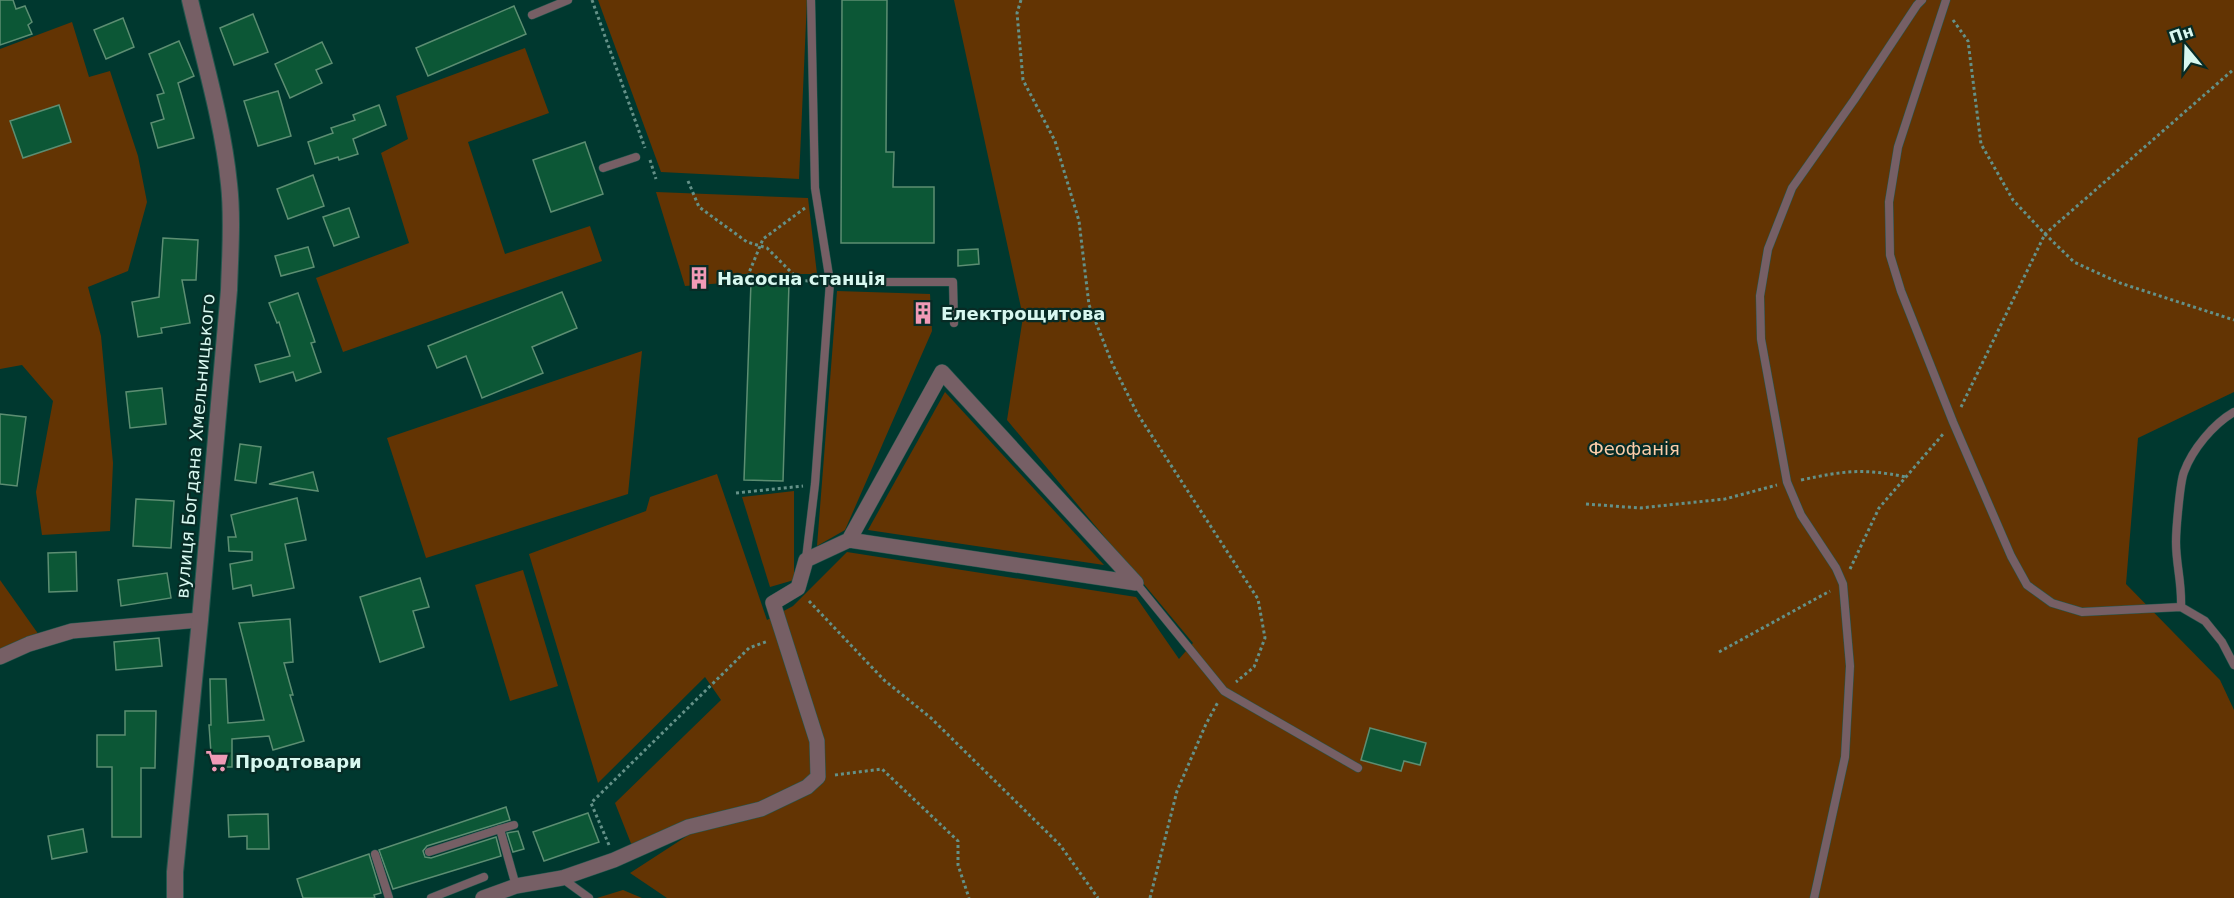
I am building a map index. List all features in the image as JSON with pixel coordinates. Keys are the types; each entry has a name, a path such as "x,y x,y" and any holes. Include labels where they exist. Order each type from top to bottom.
{"street":[{"name":"вулиця Богдана Хмельницького","path":"175,898 175,872 229,290 231,237 230,184 212,92 190,0"},
{"path":"849,540 942,372 1136,583"},
{"path":"483,898 516,886 562,878 614,860 688,827 761,809 807,787 818,777 817,741 773,603 798,588 806,560 849,540 1136,583"},
{"path":"0,657 29,644 72,631 200,620"}],"lane":[{"path":"532,15 568,0"},
{"path":"806,560 815,484 830,282 814,188 811,0"},
{"path":"1814,898 1845,757 1850,666 1843,584 1836,568 1801,515 1787,482 1761,339 1760,296 1768,249 1792,188 1922,0"},
{"path":"1944,3 1898,147 1890,202 1890,255 1901,291 1953,422 2011,556 2027,585 2052,603 2082,612 2181,607 2205,621 2223,642 2234,665"},
{"path":"603,168 636,157"},
{"path":"830,282 953,282 954,323"},
{"path":"2181,607 2182,586 2176,542 2184,473 2199,445 2225,417 2234,412"},
{"path":"1136,583 1224,691 1358,768"},
{"path":"429,852 514,825"},
{"path":"500,829 516,886"},
{"path":"375,854 389,898"},
{"path":"431,898 484,877"},
{"path":"562,878 589,898"}],"path":[{"path":"592,0 656,179"},
{"path":"1020,0 1017,13 1023,80 1055,141 1079,221 1089,305 1112,363 1137,413 1258,599 1265,638 1254,667 1224,691 1206,724 1177,791 1150,898"},
{"path":"1944,3 1968,41 1982,144 2013,200 2074,262 2120,283 2234,320"},
{"path":"1719,652 1843,584 1879,508 1953,422 2045,234 2234,69"},
{"path":"688,181 699,207 747,242 767,248 799,280"},
{"path":"816,200 763,239 746,280 830,282"},
{"path":"1586,504 1640,508 1725,499 1787,482 1847,470 1874,470 1906,477"},
{"path":"736,493 815,484"},
{"path":"798,588 884,680 931,718 1060,846 1098,898"},
{"path":"609,844 591,802 750,648 783,635"},
{"path":"818,777 882,769 958,841 958,866 969,898"}],"green space":[{"path":"598,0 807,0 799,179 661,172"},
{"name":"Феофанія","path":"954,0 2234,0 2234,392 2138,438 2126,584 2220,680 2234,710 2234,898 667,898 630,873 707,823 632,846 615,803 721,700 705,677 598,783 529,554 646,511 650,497 717,474 767,620 793,606 847,552 1136,597 1179,659 1193,643 1007,420 1023,317"},
{"path":"72,22 89,77 110,71 138,156 147,202 128,271 88,287 101,336 113,463 110,531 42,535 36,492 53,401 22,365 0,369 0,49"},
{"path":"525,48 549,113 468,142 505,254 590,226 602,261 343,352 316,278 409,243 381,153 408,139 396,96"},
{"path":"656,192 808,198 817,274 741,274 737,282 685,286"},
{"path":"837,291 930,294 932,331 845,530 817,546"},
{"path":"642,351 628,494 426,558 387,438"},
{"path":"945,392 1104,565 868,530"},
{"path":"794,491 794,580 770,587 742,497"},
{"path":"523,570 558,686 510,701 475,585"},
{"path":"0,580 39,635 0,651"},
{"path":"623,890 642,898 597,898"}],"building":[{"path":"0,0 13,0 16,9 25,6 32,22 28,25 32,34 0,45"},
{"path":"842,0 887,0 886,152 894,152 893,187 934,187 934,243 841,243"},
{"path":"514,6 526,34 428,76 416,48"},
{"path":"253,14 268,52 234,65 220,28"},
{"path":"123,18 134,47 106,59 94,30"},
{"path":"179,41 194,76 178,83 194,138 158,148 151,123 164,119 157,95 164,93 149,54"},
{"path":"322,42 332,63 316,70 322,83 290,98 275,64"},
{"path":"278,91 291,136 258,146 244,101"},
{"path":"59,105 71,142 23,158 10,121"},
{"path":"379,105 386,125 353,139 358,154 315,164 308,142 333,133 331,128 355,120 353,115"},
{"path":"585,142 603,194 551,212 533,160"},
{"path":"313,175 324,206 288,219 277,189"},
{"path":"349,208 359,237 334,246 323,217"},
{"path":"163,238 198,240 196,280 182,280 190,323 161,328 162,333 138,337 132,302 159,297"},
{"path":"308,247 314,267 281,276 275,256"},
{"path":"978,249 979,264 958,266 958,250"},
{"path":"751,282 789,283 783,481 744,480"},
{"path":"562,292 577,328 532,347 543,373 482,398 466,356 437,368 428,346"},
{"path":"298,293 315,342 311,343 321,372 296,381 293,372 260,382 255,365 290,356 279,322 277,323 269,303"},
{"name":"Електрощитова","path":"915,304 931,304 931,323 915,322"},
{"path":"162,388 166,424 130,428 126,392"},
{"path":"0,414 26,417 17,486 0,484"},
{"path":"240,444 261,447 256,483 235,480"},
{"path":"313,472 318,491 269,484"},
{"path":"297,498 306,540 285,544 294,588 253,596 251,585 233,589 230,564 252,560 252,552 229,551 228,537 236,537 231,515"},
{"path":"136,499 174,501 171,548 133,546"},
{"path":"76,552 77,591 49,592 48,553"},
{"path":"167,573 171,598 121,606 118,580"},
{"path":"420,578 429,607 413,611 424,647 380,662 360,597"},
{"path":"290,619 293,662 284,663 293,695 290,695 304,741 273,750 269,736 232,739 232,767 212,767 209,725 211,725 210,679 226,679 228,723 264,720 239,623"},
{"path":"159,638 162,666 116,670 114,642"},
{"path":"125,711 156,711 155,768 141,768 141,837 112,837 112,767 97,767 97,735 125,735"},
{"path":"1370,728 1426,743 1420,765 1404,761 1401,771 1361,760"},
{"path":"506,807 510,820 427,846 423,851 425,857 431,858 496,837 501,856 393,889 379,850"},
{"path":"588,813 599,842 544,861 533,832"},
{"path":"268,814 269,849 247,849 247,836 229,837 228,815"},
{"path":"83,829 87,852 52,859 48,836"},
{"path":"518,831 524,849 513,852 507,833"},
{"path":"369,854 381,893 374,895 375,898 303,898 297,879"}],"place":[{"name":"Насосна станція","path":"699,278"},
{"name":"Електрощитова","path":"923,313"},
{"name":"Продтовари","path":"217,761"}]}
